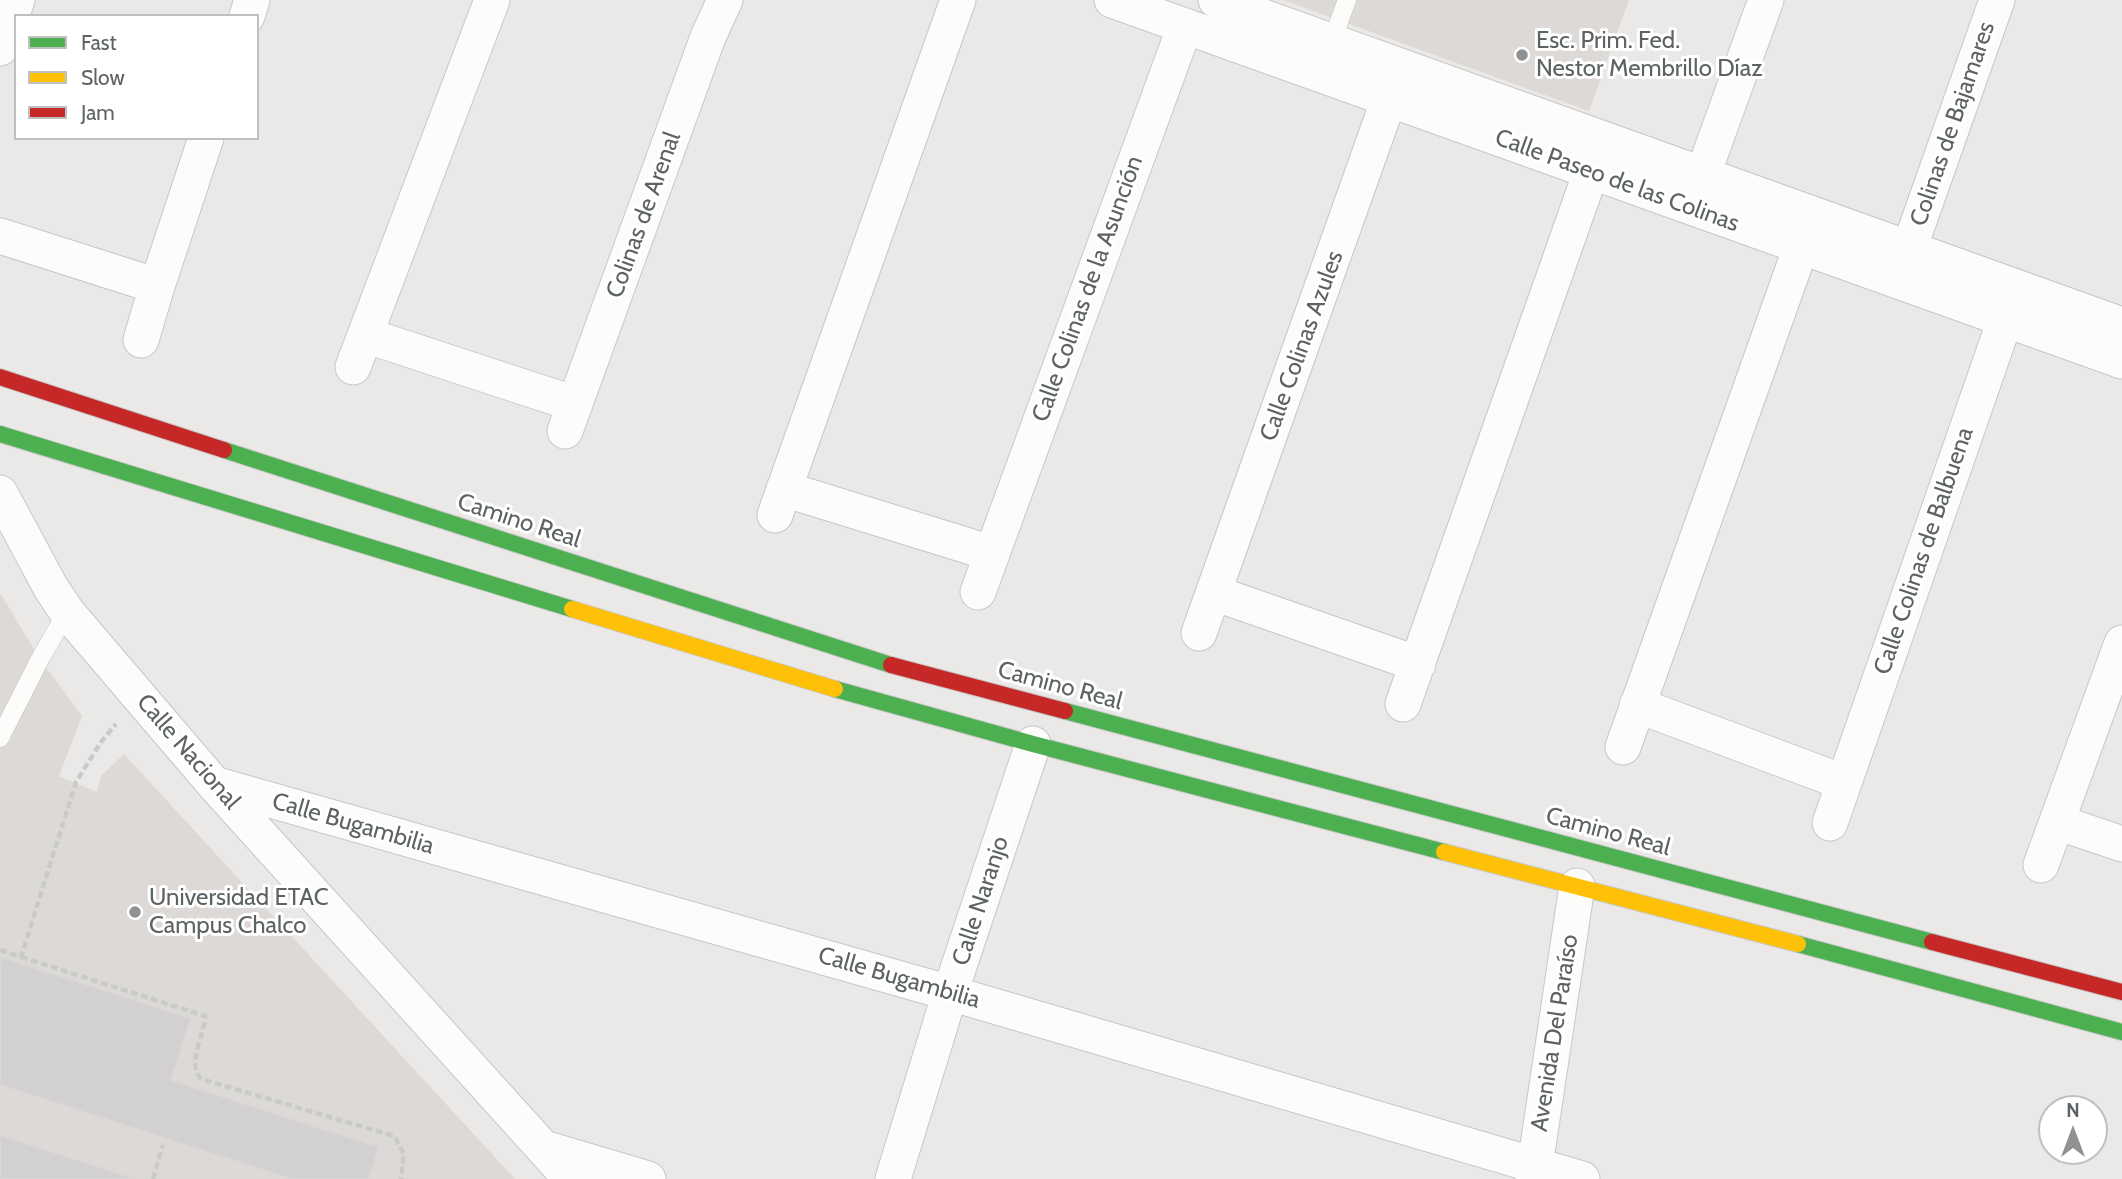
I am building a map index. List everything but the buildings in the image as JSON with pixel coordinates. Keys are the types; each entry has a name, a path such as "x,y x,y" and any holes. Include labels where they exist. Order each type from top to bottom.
{"street":[{"path":"0,48 17,0"},
{"name":"Colinas de Arenal","path":"492,0 359,351 570,417 708,37 725,0"},
{"path":"958,0 780,502 991,553"},
{"name":"Calle Paseo de las Colinas","path":"1112,0 2005,320 2120,352"},
{"name":"Calle Paseo de las Colinas","path":"1216,0 2122,325"},
{"path":"1703,174 1766,0"},
{"name":"Colinas de Bajamares","path":"1909,249 1997,0"},
{"name":"Calle Colinas de la Asunción","path":"978,592 1185,26"},
{"name":"Calle Colinas Azules","path":"1199,633 1389,99"},
{"path":"141,340 205,140"},
{"path":"1403,705 1591,172"},
{"path":"0,236 157,286"},
{"path":"1623,747 1801,247"},
{"name":"Calle Colinas de Balbuena","path":"1830,823 2005,320"},
{"name":"Camino Real","path":"0,377 870,659 1872,945 2122,1032"},
{"name":"Camino Real","path":"0,434 851,694 1033,744 1577,886 2122,992"},
{"name":"Calle Nacional","path":"0,493 51,588 67,612 214,784 571,1179"},
{"path":"1214,593 1418,664"},
{"path":"2041,866 2122,643"},
{"path":"1637,705 1843,782"},
{"name":"Calle Naranjo","path":"892,1179 950,993 1033,744"},
{"name":"Calle Bugambilia","path":"214,784 950,993 1534,1173 1582,1179"},
{"path":"2057,822 2122,844"},
{"name":"Avenida Del Paraíso","path":"1534,1173 1577,886"},
{"path":"542,1148 648,1179"}],"lane":[{"path":"1332,41 1347,0"},
{"path":"0,738 67,612"}],"path":[{"path":"21,957 76,782 101,742 140,697"},
{"path":"0,950 205,1016 194,1064 195,1073 201,1079 394,1136 404,1154 401,1179"},
{"path":"153,1179 163,1145"}],"shaded area":[{"name":"Esc. Prim. Fed. Nestor Membrillo Díaz","path":"1283,0 1629,0 1589,111"},
{"name":"Universidad ETAC Campus Chalco","path":"0,593 40,659 82,716 59,776 97,792 101,776 124,754 515,1179 0,1179"}],"traffic: fast":[{"path":"0,434 572,609"},
{"path":"224,450 891,665"},
{"path":"835,689 1444,852"},
{"path":"1065,711 1932,942"},
{"path":"1798,944 2122,1032"}],"traffic: slow":[{"path":"572,609 835,689"},
{"path":"1444,852 1798,944"}],"traffic: jam":[{"path":"0,377 224,450"},
{"path":"891,665 1065,711"},
{"path":"1932,942 2122,992"}],"place":[{"name":"Esc. Prim. Fed. Nestor Membrillo Díaz","path":"1522,55"},
{"name":"Universidad ETAC Campus Chalco","path":"135,912"}]}
